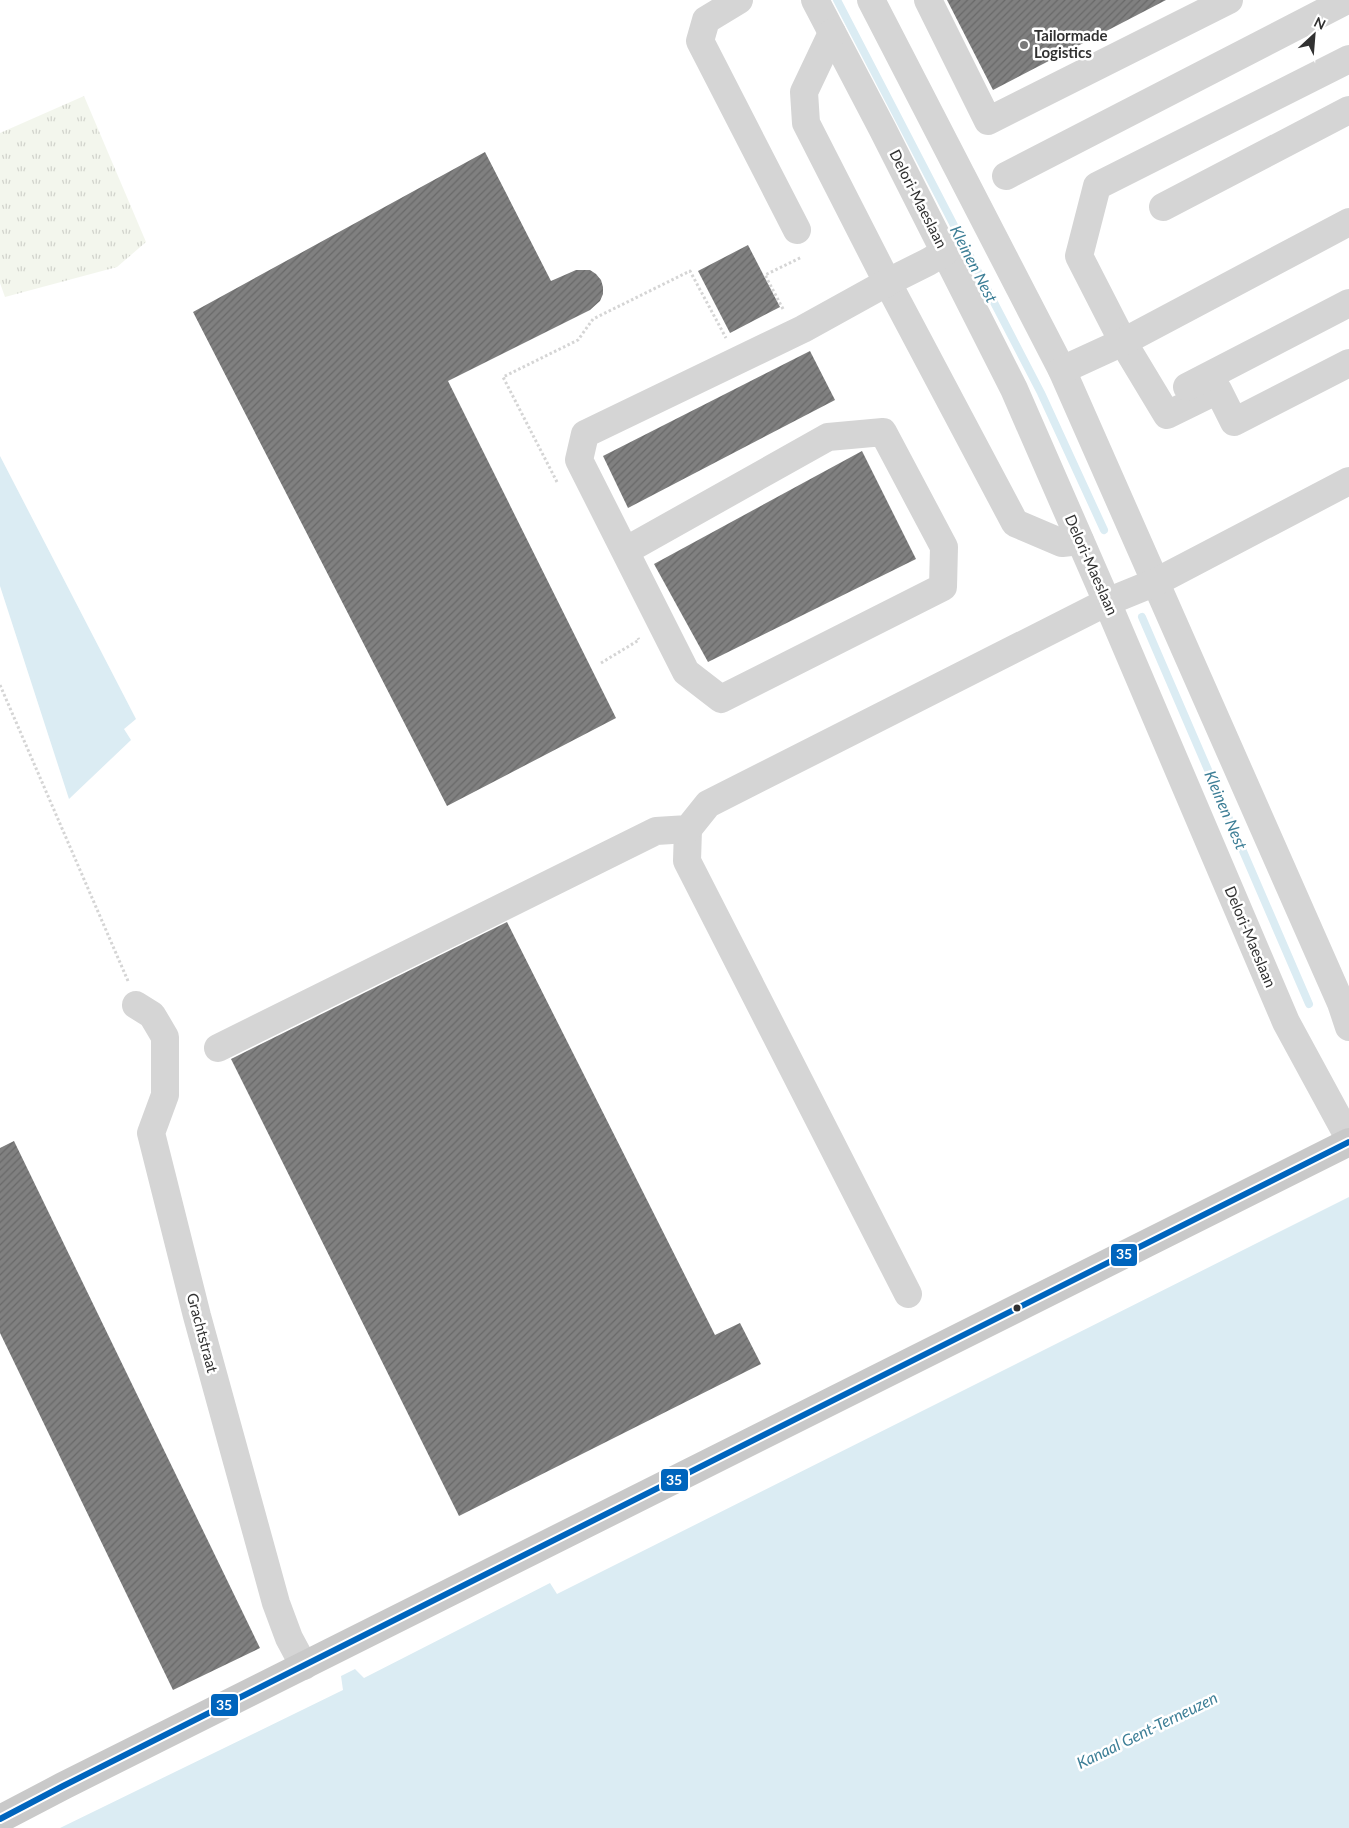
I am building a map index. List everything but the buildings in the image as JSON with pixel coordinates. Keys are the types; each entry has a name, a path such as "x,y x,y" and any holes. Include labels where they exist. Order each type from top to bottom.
{"main road":[{"path":"0,1819 1349,1140"}],"street":[{"path":"739,0 706,20 700,41 797,230"},
{"name":"Delori-Maeslaan","path":"815,0 1014,390 1107,602 1286,1022 1349,1140"},
{"path":"871,0 1062,370 1349,1027"},
{"path":"928,0 988,121 1230,0"},
{"path":"1006,176 1347,0"},
{"path":"832,33 804,92 806,123 1015,523 1062,544 1080,540"},
{"path":"1349,59 1097,186 1079,256 1131,338 1159,402 1167,415 1218,390 1234,422 1349,363"},
{"path":"1163,207 1349,110"},
{"path":"1062,370 1131,338 1349,222"},
{"path":"625,551 828,437 883,432 944,547 944,587 721,699 686,672 578,460 585,434 803,329 945,252"},
{"path":"1159,402 1349,302"},
{"path":"908,1294 687,861 688,829 708,804 1107,602 1156,582 1349,481"},
{"path":"218,1048 656,831 688,829"},
{"name":"Grachtstraat","path":"136,1005 152,1015 165,1037 165,1095 151,1133 197,1316 276,1603 289,1638 304,1666"}],"path":[{"path":"0,685 124,972 136,1005"}],"green space":[{"path":"84,96 146,242 117,267 5,297 0,283 0,133"}],"water":[{"path":"0,456 136,719 124,729 131,740 69,799 0,586"},
{"name":"Kanaal Gent-Terneuzen","path":"1349,1197 1349,1828 60,1828 343,1690 341,1676 355,1669 364,1678 550,1583 557,1594"}],"waterway":[{"name":"Kleinen Nest","path":"837,0 1041,393 1104,530"},
{"name":"Kleinen Nest","path":"1142,617 1309,1004"}],"transit line":[{"name":"35","path":"0,1819 1349,1142"}],"place":[{"name":"Tailormade Logistics","path":"1024,45"}]}
